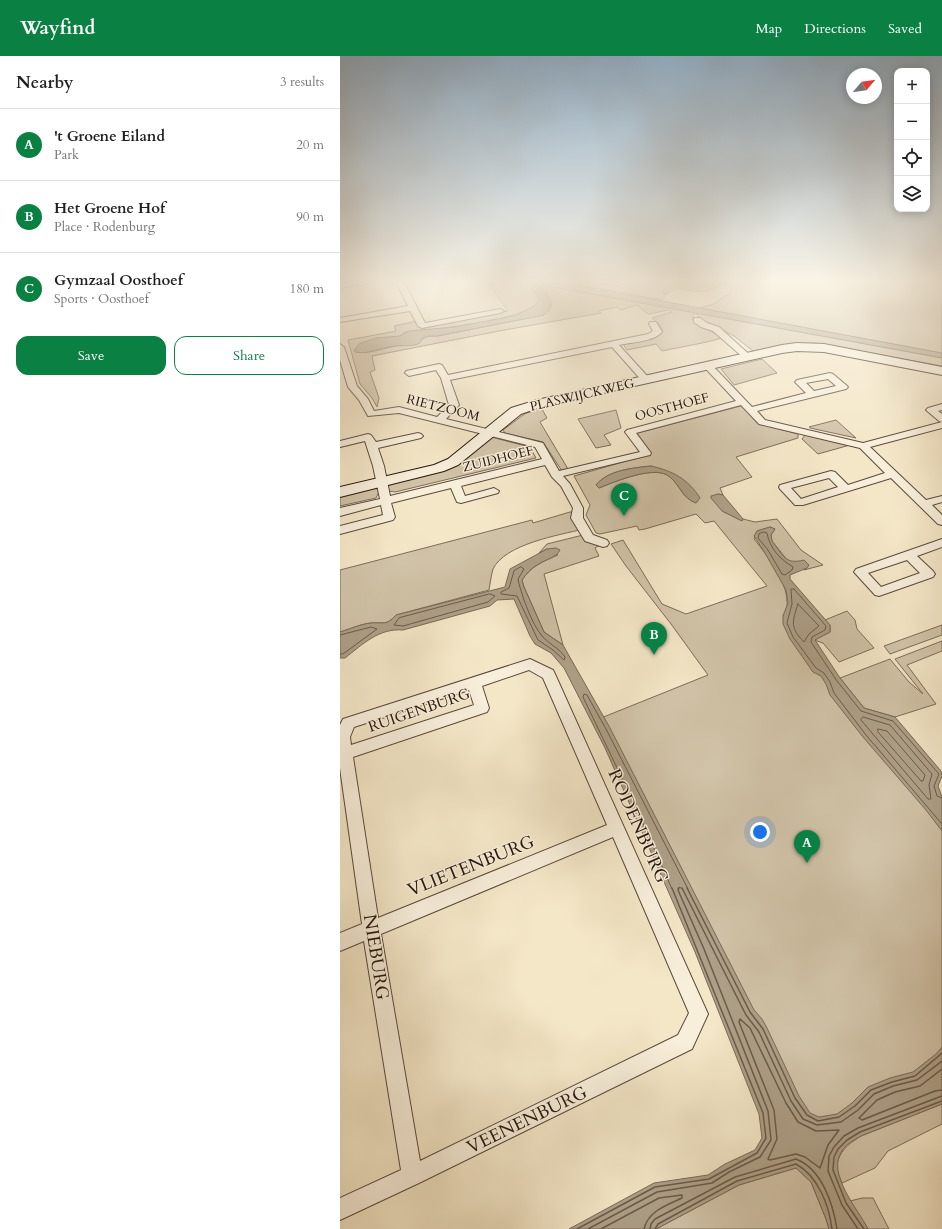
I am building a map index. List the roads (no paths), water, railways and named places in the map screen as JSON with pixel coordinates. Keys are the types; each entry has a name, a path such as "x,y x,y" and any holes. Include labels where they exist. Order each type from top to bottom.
{"street":[{"path":"445,378 653,335"},
{"path":"723,335 748,357"},
{"path":"612,343 646,380"},
{"name":"RIETZOOM","path":"340,347 353,387 363,399 371,414 400,410 488,432"},
{"name":"PLASWIJCKWEG","path":"340,492 439,468 453,462 488,432 516,411 537,404 789,348 816,347 942,370"},
{"path":"708,366 762,422 863,446 942,425"},
{"path":"409,373 439,367 445,378 454,405 439,420"},
{"path":"750,410 812,395"},
{"name":"OOSTHOEF","path":"556,475 646,453 630,432 743,402"},
{"path":"942,407 931,410 942,419"},
{"path":"488,432 539,445 556,475 565,484 578,508 577,518 589,538 603,543"},
{"path":"373,446 418,436"},
{"path":"340,444 368,437 373,446 389,517 340,530"},
{"path":"863,446 942,521"},
{"name":"ZUIDHOEF","path":"340,512 548,461"},
{"path":"846,489 831,474 784,487 799,503 846,489 893,474"},
{"name":"ZUIDHOEF","path":"455,484 461,500 494,491"},
{"path":"924,504 942,499"},
{"path":"909,555 928,574 879,592 860,572 942,542"},
{"name":"RUIGENBURG","path":"474,683 482,708 343,743 348,723 530,664"},
{"name":"RODENBURG","path":"530,664 548,674 699,1014"},
{"name":"NIEBURG","path":"343,743 371,929 412,1176"},
{"name":"VLIETENBURG","path":"340,942 617,828"},
{"name":"VEENENBURG","path":"340,1209 412,1176 685,1042 699,1014"}],"water":[{"path":"443,335 427,336 421,340 420,343 414,345 391,347 360,353 354,351 359,344 376,338"},
{"path":"815,335 844,335 942,353 942,358"},
{"path":"651,466 673,473 685,481 700,498 696,503 691,501 684,495 670,477 664,473 655,472 635,475 599,488 596,485 607,476 614,473"},
{"path":"718,494 723,495 743,519 742,521 722,511 711,498 711,496"},
{"path":"770,527 775,529 771,535 772,541 785,558 793,561 804,560 809,565 807,568 790,575 790,579 830,625 830,632 815,640 840,678 864,708 895,717 941,771 942,776 938,786 942,797 942,831 926,810 863,737 830,695 821,676 813,672 790,639 783,624 783,616 788,603 786,590 754,536 757,531"},
{"path":"556,548 560,550 556,555 534,567 522,580 544,632 563,645 610,728 754,1010 762,1019 767,1028 799,1096 810,1113 819,1117 837,1114 852,1103 868,1087 890,1078 913,1072 936,1054 942,1047 942,1104 861,1136 846,1146 838,1160 838,1170 845,1191 868,1229 829,1229 811,1182 796,1168 739,1185 656,1229 569,1229 654,1183 708,1175 725,1164 755,1150 762,1138 759,1114 695,952 605,748 564,668 551,653 535,644 514,599 497,600 490,606 403,630 394,630 379,634 365,642 345,658 340,658 340,632 359,625 385,623 390,621 396,615 505,587 510,569 547,549"}],"place":[{"name":"Gymzaal Oosthoef","path":"624,516"},
{"name":"Het Groene Hof","path":"654,655"},
{"name":"'t Groene Eiland","path":"807,863"}]}
